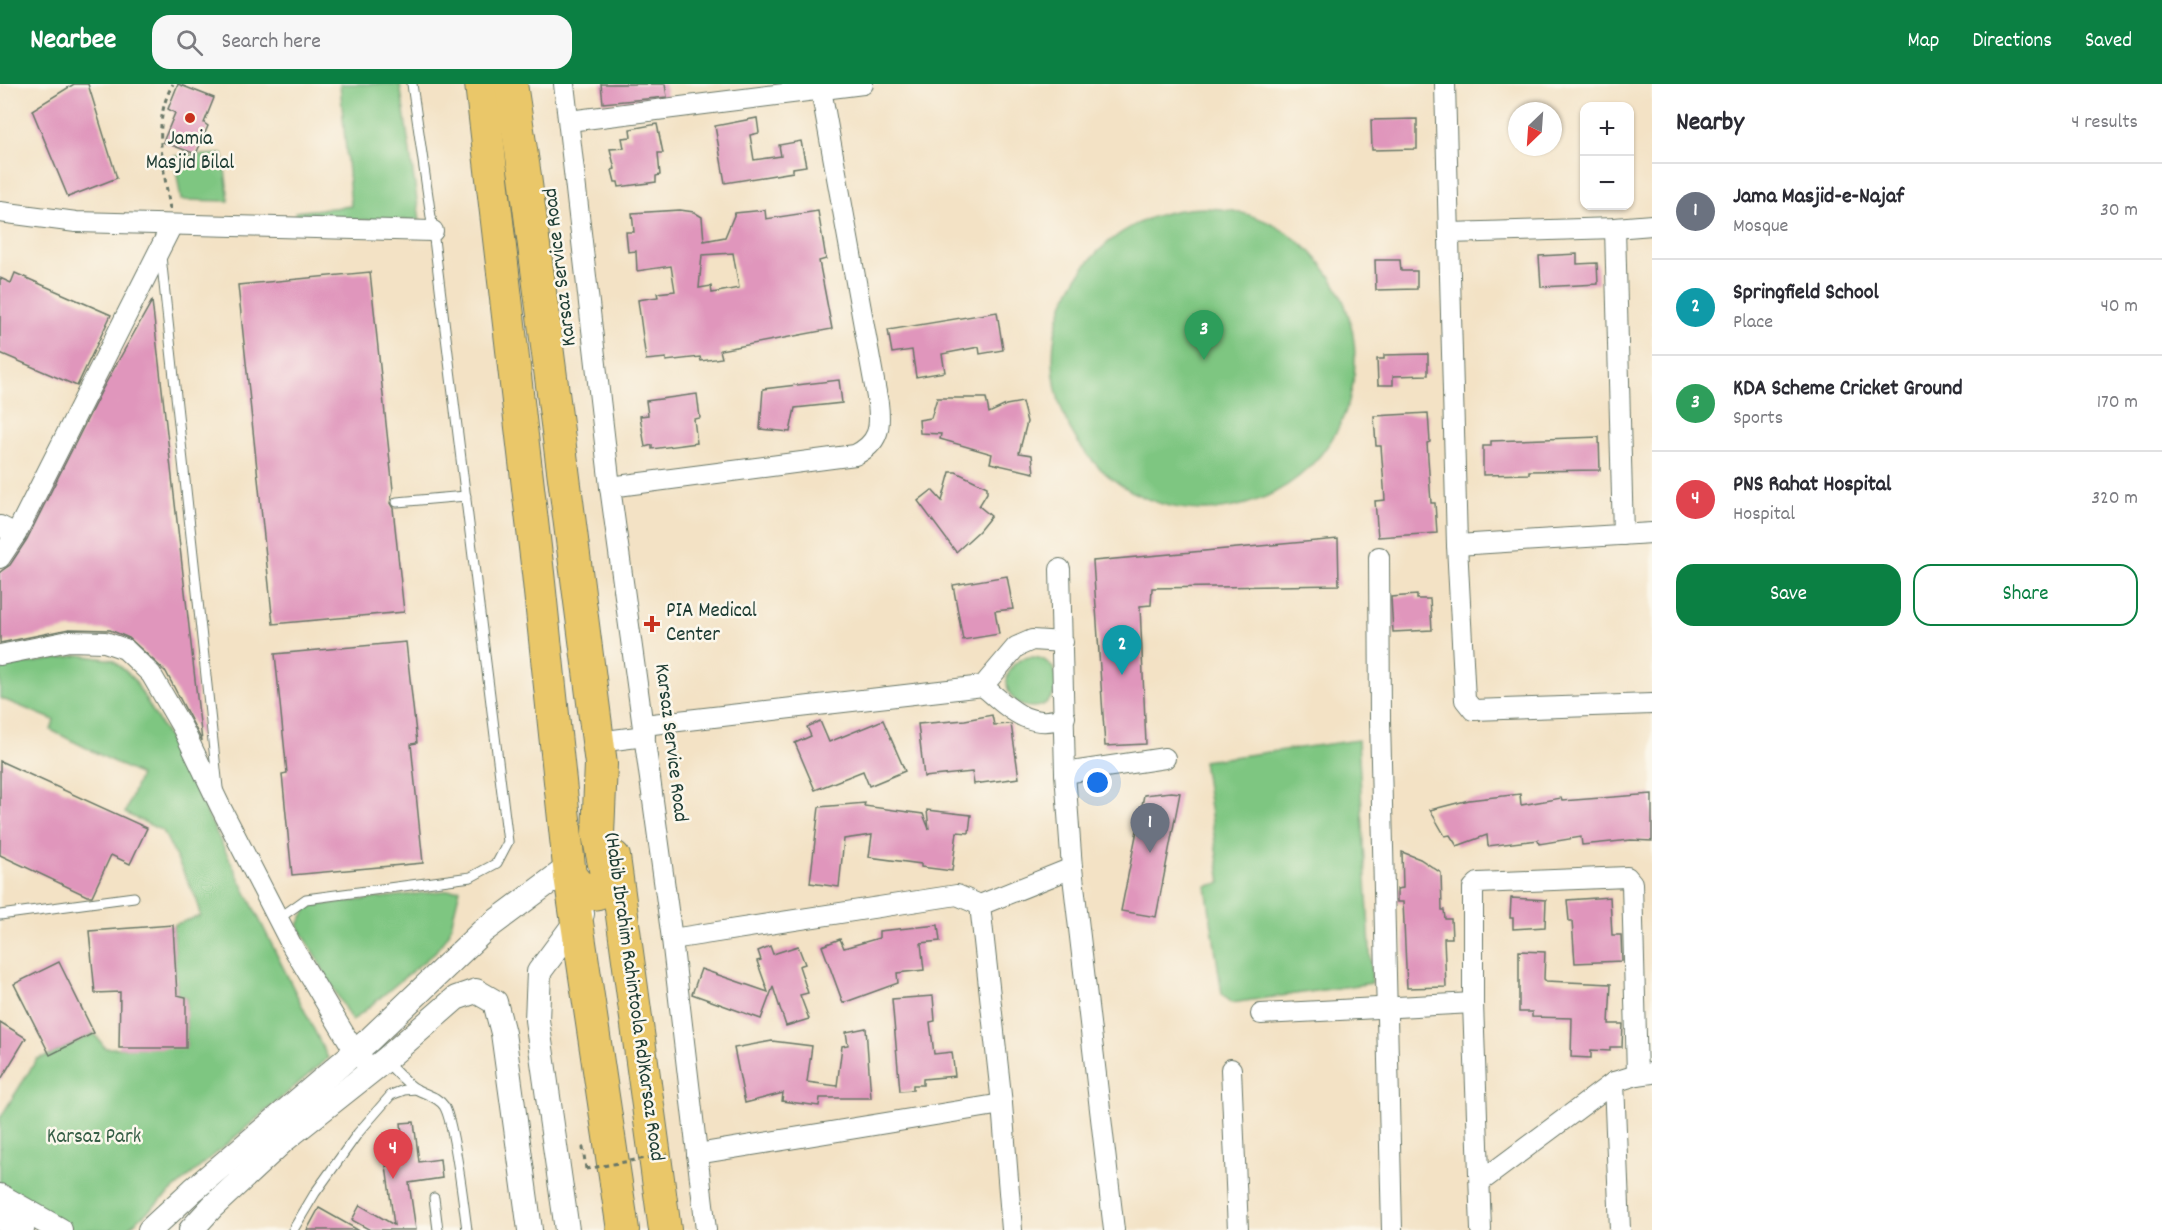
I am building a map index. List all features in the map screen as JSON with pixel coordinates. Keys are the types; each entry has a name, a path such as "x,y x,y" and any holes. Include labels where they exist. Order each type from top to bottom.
{"highway":[{"path":"474,84 487,149"},
{"path":"481,84 538,573 569,871 623,1230"},
{"path":"511,84 600,753 598,834 606,874 598,893 587,895 569,871"},
{"path":"523,84 526,112 525,176"},
{"name":"(Habib Ibrahim Rahintoola Rd)Karsaz Road","path":"600,753 665,1230"}],"street":[{"name":"Karsaz Service Road","path":"564,84 610,487 672,939 706,1230"},
{"path":"569,121 821,87 863,84"},
{"path":"1445,84 1457,545 1465,700 1473,710 1652,704"},
{"path":"610,487 855,455 867,449 876,437 881,422 821,87"},
{"path":"0,212 76,222 434,231"},
{"path":"0,558 8,530 172,225"},
{"path":"1449,233 1652,225"},
{"path":"1615,228 1623,535"},
{"path":"1457,545 1652,533"},
{"path":"1379,557 1380,719 1392,1230"},
{"path":"1060,569 1065,773 1072,868 1114,1230"},
{"path":"600,753 644,730 983,686 1016,647 1032,640 1063,642"},
{"path":"0,655 69,641 105,642 125,649 151,674 183,729 278,919 373,1054"},
{"path":"983,686 1020,715 1035,722 1053,722 1065,717"},
{"path":"1065,773 1165,758"},
{"path":"672,939 957,895 980,905 1072,868"},
{"path":"191,1230 212,1207 373,1054 483,931 569,871"},
{"path":"1480,1182 1614,1082 1644,1074 1632,884 1627,877 1478,883 1473,888 1473,1003 1481,1230"},
{"path":"567,1230 537,1020 539,972 598,893"},
{"path":"980,905 1002,1104 1012,1230"},
{"path":"150,1230 193,1190 373,1054 456,998 476,991 495,1002 503,1034 530,1230"},
{"path":"1261,1014 1473,1003"},
{"path":"1231,1070 1238,1230"},
{"path":"1614,1082 1620,1230"},
{"path":"697,1154 1002,1104"},
{"path":"193,1190 212,1207"},
{"path":"0,1196 60,1230"},
{"path":"0,1218 22,1230"}],"lane":[{"path":"278,919 306,899 471,877 498,863 508,842 434,231 412,84"},
{"path":"160,248 220,806"},
{"path":"397,502 466,496"},
{"path":"0,915 134,897"},
{"path":"373,1054 416,1089 436,1098 444,1106 448,1115 467,1230"},
{"path":"293,1230 315,1193 358,1133 392,1095 404,1089 416,1089"},
{"path":"434,1198 438,1230"}],"path":[{"path":"172,225 160,138 165,98 174,84"},
{"path":"583,1148 586,1169 668,1154"}],"green space":[{"path":"340,84 400,84 420,220 297,220 295,212 351,206"},
{"path":"223,154 229,201 181,200 174,156"},
{"path":"1189,208 1219,208 1248,214 1275,225 1300,242 1321,263 1338,288 1349,315 1353,329 1355,359 1353,389 1344,417 1330,443 1311,466 1288,485 1262,499 1234,508 1189,510 1160,504 1133,493 1108,476 1087,455 1070,430 1059,403 1053,374 1053,344 1059,315 1070,288 1087,263 1108,242 1133,225 1160,214"},
{"name":"Karsaz Park","path":"80,655 113,660 133,678 174,747 328,1058 126,1230 69,1230 0,1187 0,1118 37,1059 94,1033 105,1048 186,1047 186,997 177,995 173,925 200,916 197,900 163,831 125,813 140,775 51,730 54,720 0,698 0,668"},
{"path":"1027,657 1037,657 1050,664 1057,677 1057,687 1050,700 1037,707 1027,707 1018,703 1011,696 1007,687 1007,677 1011,668 1018,661"},
{"path":"1358,740 1372,983 1232,1003 1222,994 1206,886 1221,883 1203,761"},
{"path":"460,889 449,934 435,952 352,1021 298,925 308,906"}],"building":[{"path":"74,84 88,84 117,178 68,197 32,110"},
{"name":"Jamia Masjid Bilal","path":"178,84 214,98 204,123 208,126 196,154 163,142 175,113 168,109"},
{"path":"601,84 665,84 667,97 603,103"},
{"path":"757,118 759,133 750,135 754,160 781,156 779,145 801,141 806,166 793,168 793,172 725,183 715,126"},
{"path":"1417,119 1417,149 1372,150 1371,120"},
{"path":"657,124 663,153 658,153 660,175 656,176 656,182 619,187 612,170 615,169 610,149 624,148 622,138 631,137 630,129"},
{"path":"680,210 694,212 702,217 704,241 725,237 735,213 765,210 766,219 818,211 826,259 819,261 832,329 720,350 722,358 701,361 700,357 666,361 666,358 646,360 638,300 658,297 657,293 675,291 671,266 637,271 636,251 628,252 626,232 634,232 632,213","holes":["733,253 739,288 712,293 711,286 699,288 702,255"]},
{"path":"1577,254 1577,264 1597,263 1598,284 1541,287 1539,256"},
{"path":"1375,260 1400,260 1401,271 1417,271 1417,289 1376,290"},
{"path":"370,272 393,490 390,503 393,508 404,612 273,624 238,285"},
{"path":"15,273 111,315 77,386 0,353 0,278 11,283"},
{"path":"152,301 202,741 166,672 129,638 110,630 69,629 0,643 0,572 10,565 27,539 103,388"},
{"path":"997,312 1003,350 980,354 979,347 942,354 945,372 916,377 912,350 892,353 888,330"},
{"path":"1428,354 1428,375 1393,376 1393,385 1378,385 1377,359 1384,359 1384,355"},
{"path":"839,380 842,403 795,408 790,432 760,429 763,389"},
{"path":"697,394 700,418 694,419 697,443 652,449 652,445 645,447 640,416 648,415 646,401"},
{"path":"937,398 986,398 989,413 1006,405 1022,402 1027,422 1019,453 1032,455 1034,473 990,463 992,454 940,439 941,434 920,433 919,420 931,418"},
{"path":"1428,413 1430,442 1427,443 1431,503 1435,503 1437,533 1378,537 1375,501 1385,500 1381,446 1376,446 1374,416"},
{"path":"1599,437 1600,470 1529,471 1529,474 1483,475 1483,446 1491,446 1491,441"},
{"path":"950,472 956,472 987,487 987,493 979,506 991,516 979,531 956,552 918,501 932,490 942,501"},
{"path":"1338,539 1339,585 1152,588 1151,605 1140,606 1146,744 1105,746 1093,561"},
{"path":"1007,576 1013,609 995,611 999,634 963,640 953,585"},
{"path":"1417,595 1417,599 1430,599 1432,630 1393,632 1391,597"},
{"path":"406,642 417,743 411,744 423,863 292,875 282,774 287,773 275,654"},
{"path":"992,715 994,725 1011,724 1019,778 974,784 972,772 924,777 918,724"},
{"path":"883,720 905,771 869,786 863,771 815,790 795,743 811,736 807,727 820,721 829,742"},
{"path":"0,761 147,828 130,864 111,855 92,896 87,896 0,855"},
{"path":"1180,793 1156,917 1121,911 1144,795"},
{"path":"1520,794 1521,805 1561,798 1562,801 1652,794 1652,841 1631,840 1582,845 1581,837 1539,844 1538,840 1488,846 1487,835 1457,846 1450,835 1445,836 1430,810 1469,800"},
{"path":"865,803 864,806 923,814 929,829 927,810 971,815 969,833 957,832 952,871 869,857 872,835 844,839 839,887 810,883 819,807"},
{"path":"1402,852 1420,859 1441,873 1442,910 1444,910 1445,919 1451,919 1452,938 1444,938 1446,987 1407,988 1403,902 1397,902 1397,889 1403,888"},
{"path":"1610,897 1612,935 1621,935 1622,961 1575,963 1572,921 1569,921 1567,900"},
{"path":"1511,898 1546,900 1545,927 1513,929 1513,918 1510,918"},
{"path":"173,925 177,995 186,997 186,1048 119,1048 120,992 95,993 89,931"},
{"path":"938,925 940,941 921,943 924,970 897,973 898,983 843,1003 822,946 840,939 844,948 879,938 879,931"},
{"path":"770,946 773,954 798,946 805,964 799,966 808,993 800,995 809,1019 786,1026 773,987 761,1019 692,994 701,969 768,992 757,961 761,960 758,951"},
{"path":"1519,951 1545,952 1544,979 1546,981 1611,984 1609,1024 1623,1024 1622,1047 1610,1047 1610,1051 1591,1050 1591,1058 1571,1057 1572,1018 1532,1017 1532,1012 1519,1012"},
{"path":"59,962 94,1033 50,1055 14,984"},
{"path":"933,996 935,1021 930,1022 934,1054 952,1052 955,1076 923,1079 923,1085 913,1085 913,1090 900,1091 892,999"},
{"path":"0,1022 26,1038 0,1081"},
{"path":"866,1028 871,1098 820,1098 819,1106 782,1101 783,1093 745,1103 734,1048 772,1041 812,1046 807,1082 837,1086 842,1046 848,1045 846,1032"},
{"path":"414,1122 419,1162 440,1159 442,1178 409,1183 416,1230 370,1230 352,1220 360,1205 394,1225 386,1166 405,1163 401,1123"},
{"path":"319,1208 358,1230 307,1230"}],"place":[{"name":"Jamia Masjid Bilal","path":"190,118"},
{"name":"KDA Scheme Cricket Ground","path":"1204,360"},
{"name":"PIA Medical Center","path":"652,624"},
{"name":"Springfield School","path":"1122,675"},
{"name":"Jama Masjid-e-Najaf","path":"1150,853"},
{"name":"PNS Rahat Hospital","path":"393,1179"}]}
